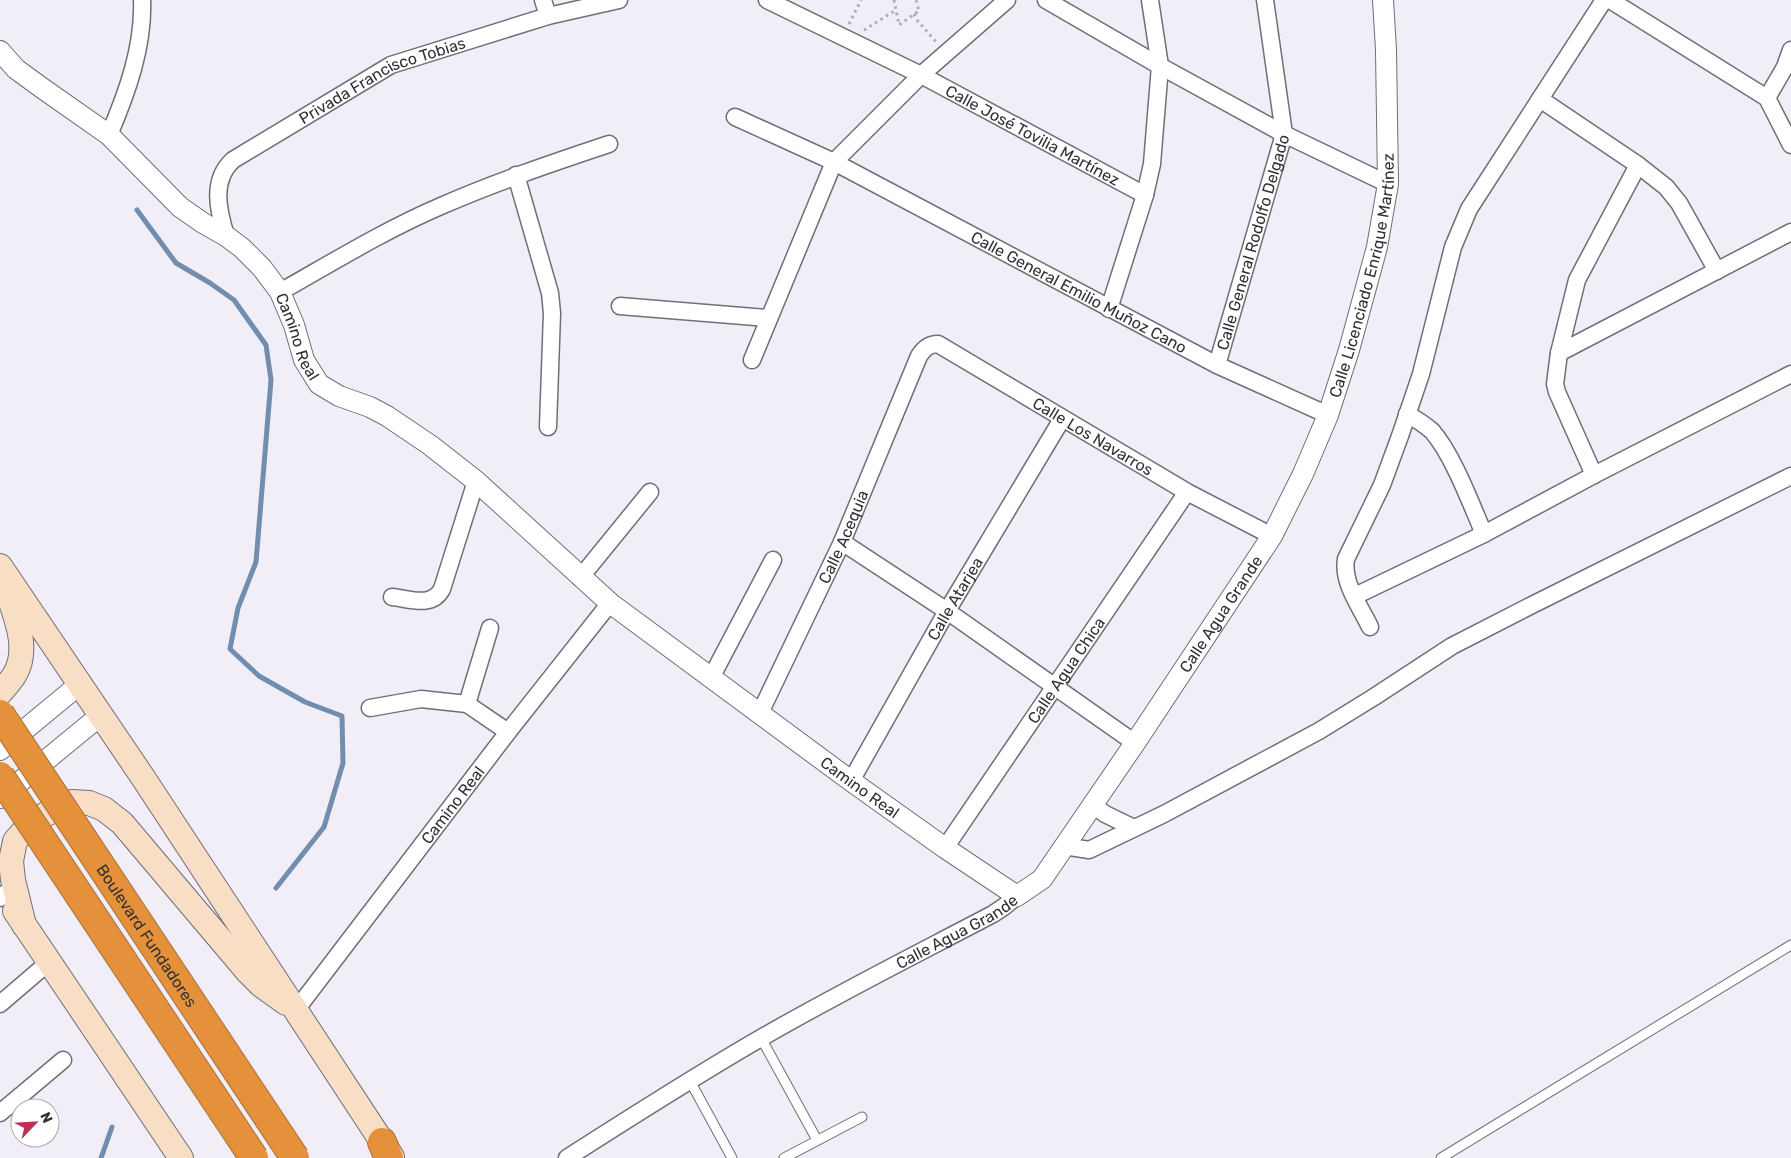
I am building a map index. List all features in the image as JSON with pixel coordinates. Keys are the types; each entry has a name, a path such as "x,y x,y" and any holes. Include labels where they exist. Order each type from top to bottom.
{"highway":[{"name":"Boulevard Fundadores","path":"0,714 295,1158"},
{"path":"0,776 254,1158"}],"main road":[{"path":"0,567 101,715 388,1153"},
{"path":"0,567 21,633 20,657 16,674 0,693"},
{"path":"24,925 13,880 11,861 15,841 30,824 46,814 72,802 89,803 104,809 122,823 260,986 296,1010"},
{"path":"1,894 24,925 181,1158"}],"street":[{"path":"110,135 124,96 137,49 142,0"},
{"path":"544,0 548,16"},
{"name":"Privada Francisco Tobias","path":"226,236 220,214 218,195 223,172 233,160 391,65 548,16 619,0"},
{"name":"Calle José Tovilia Martínez","path":"767,0 921,75 1145,195"},
{"path":"752,360 834,162 921,75 1007,0"},
{"path":"1046,0 1160,66 1284,134 1388,184"},
{"path":"1110,309 1145,195 1152,164 1160,66 1150,0"},
{"name":"Calle General Rodolfo Delgado","path":"1217,365 1284,134 1265,0"},
{"name":"Calle Licenciado Enrique Martínez","path":"1272,536 1303,474 1328,415 1349,350 1377,247 1388,184 1386,50 1383,0"},
{"path":"1370,627 1345,574 1346,559 1382,485 1421,374 1452,247 1469,209 1604,0"},
{"path":"1610,0 1767,98 1791,145"},
{"path":"1767,98 1788,73 1791,50"},
{"name":"Camino Real","path":"0,51 16,69 110,135 180,207 226,236 242,248 262,268 280,292 294,325 304,360 318,384 338,396 370,407 387,416 430,445 476,481 580,578 610,603 852,781 1016,896"},
{"path":"1540,99 1638,165 1666,187 1674,195 1716,271"},
{"name":"Calle General Emilio Muñoz Cano","path":"735,117 834,162 1217,365 1328,415"},
{"path":"280,292 360,247 440,206 516,175 609,144"},
{"path":"1594,474 1557,392 1555,384 1559,353 1577,280 1638,165"},
{"path":"516,175 550,293 552,313 548,427"},
{"path":"1559,353 1791,232"},
{"path":"620,306 768,318"},
{"name":"Calle Los Navarros","path":"919,356 928,346 938,344 1186,492 1272,536"},
{"name":"Calle Acequia","path":"760,713 842,542 919,356"},
{"path":"1355,596 1484,534 1594,474 1791,374"},
{"path":"1406,414 1420,420 1432,431 1442,445 1464,487 1484,534"},
{"name":"Calle Atarjea","path":"852,781 947,611 1062,419"},
{"path":"1064,846 1089,850 1134,828 1319,731 1452,646 1791,476"},
{"path":"392,597 427,601 439,596 476,481"},
{"path":"580,578 650,492"},
{"name":"Calle Agua Chica","path":"945,848 1186,492"},
{"name":"Calle Agua Grande","path":"567,1158 762,1038 848,989 993,914 1042,879 1136,743 1272,536"},
{"path":"842,542 947,611 1136,743"},
{"path":"711,678 772,560"},
{"name":"Camino Real","path":"296,1010 508,732 610,603"},
{"path":"467,704 490,628"},
{"path":"0,750 80,684"},
{"path":"370,708 421,699 467,704 508,732"},
{"path":"0,798 101,715"},
{"path":"1093,805 1105,814 1134,828"},
{"path":"0,1004 48,962"},
{"path":"0,1113 63,1060"}],"lane":[{"path":"1441,1158 1791,945"},
{"path":"762,1038 816,1140"},
{"path":"690,1081 732,1158"},
{"path":"784,1158 862,1117"}],"path":[{"path":"861,0 849,24 865,31 896,10"},
{"path":"894,0 899,25 919,11 916,0"},
{"path":"914,14 917,20 947,52"}],"waterway":[{"path":"137,210 176,263 234,300 266,345 271,380 256,562 238,608 230,649 259,676 305,702 342,716 343,763 324,827 276,888"},
{"path":"101,1158 112,1127"}]}
